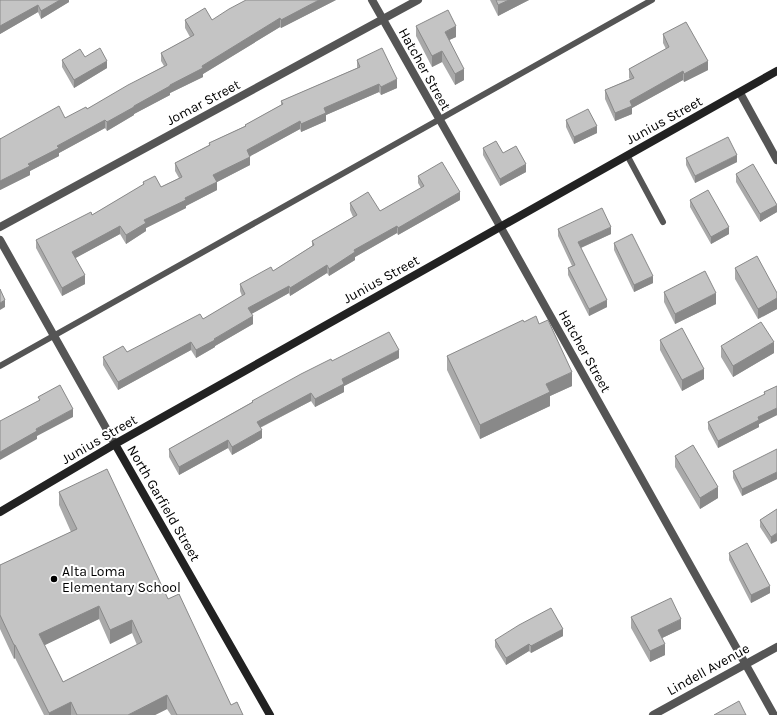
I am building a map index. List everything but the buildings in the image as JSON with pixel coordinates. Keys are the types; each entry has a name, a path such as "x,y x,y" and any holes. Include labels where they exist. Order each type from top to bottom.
{"street":[{"name":"Hatcher Street","path":"372,0 774,715"},
{"name":"Jomar Street","path":"0,227 418,0"},
{"name":"Junius Street","path":"0,512 115,444 777,71"},
{"path":"740,93 777,160"},
{"name":"North Garfield Street","path":"0,240 270,715"},
{"name":"Lindell Avenue","path":"652,715 777,646"}],"lane":[{"path":"0,366 652,0"},
{"path":"627,155 663,222"}],"place":[{"name":"Alta Loma Elementary School","path":"54,579"}]}
